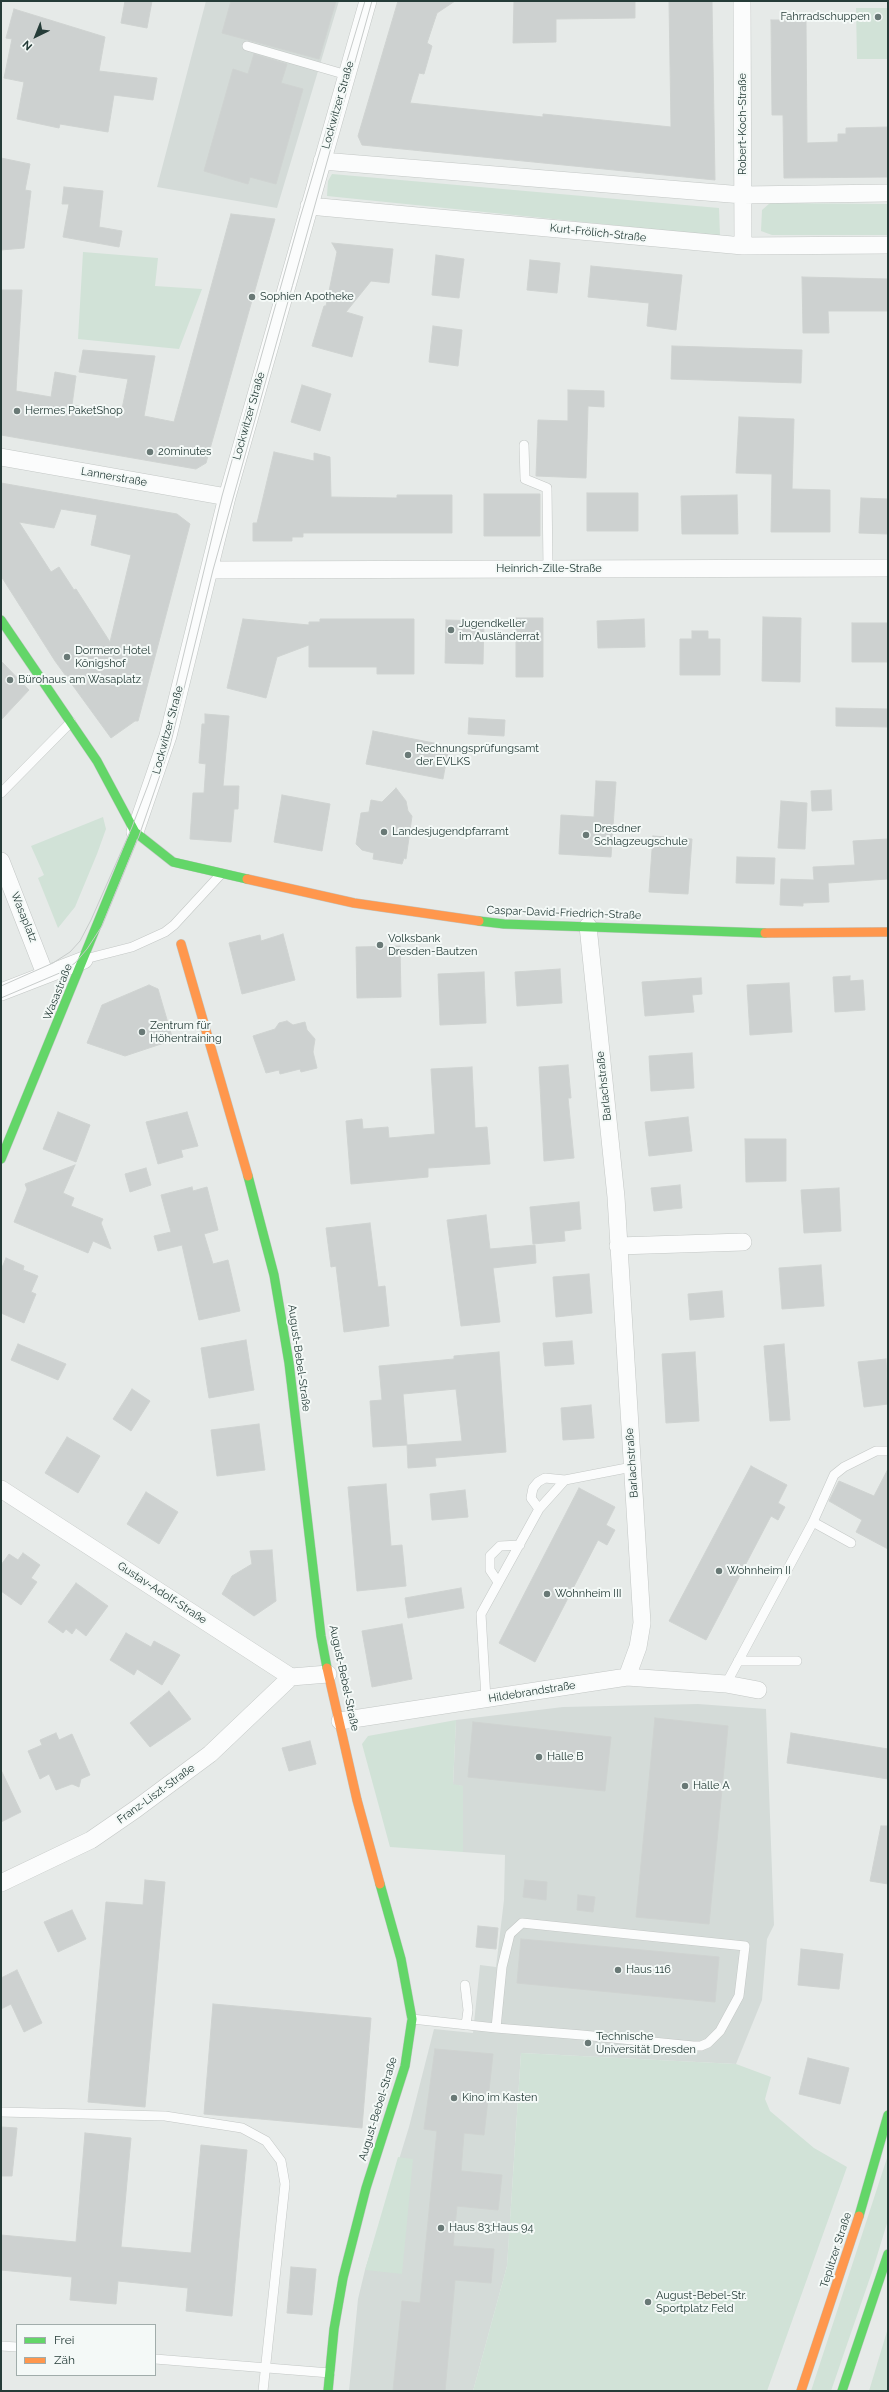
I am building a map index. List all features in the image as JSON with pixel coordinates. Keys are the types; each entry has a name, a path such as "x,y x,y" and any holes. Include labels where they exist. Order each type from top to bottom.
{"street":[{"name":"Lockwitzer Straße","path":"135,832 165,748 227,497 368,1"},
{"name":"Robert-Koch-Straße","path":"742,1 742,246"},
{"path":"322,161 743,195 888,193"},
{"name":"Kurt-Frölich-Straße","path":"309,206 742,246 888,245"},
{"name":"Lannerstraße","path":"1,457 227,497"},
{"name":"Heinrich-Zille-Straße","path":"209,570 888,568"},
{"path":"1,620 97,761 135,832"},
{"name":"Caspar-David-Friedrich-Straße","path":"135,832 173,862 354,903 410,912 504,924 780,934 856,931 888,932"},
{"name":"Wasastraße","path":"1,1159 84,960 135,832"},
{"name":"Wasaplatz","path":"1,861 45,974"},
{"name":"Barlachstraße","path":"588,926 616,1197 642,1624 638,1647 627,1678"},
{"name":"August-Bebel-Straße","path":"181,944 232,1115 274,1275 289,1364 321,1636 328,1674 357,1800 402,1959 412,2020 405,2066 366,2188 343,2278 328,2391"},
{"path":"1,992 84,960"},
{"path":"618,1246 743,1242"},
{"name":"Gustav-Adolf-Straße","path":"1,1489 291,1677"},
{"path":"291,1677 328,1674"},
{"name":"Franz-Liszt-Straße","path":"1,1882 91,1840 136,1809 210,1754 291,1677"},
{"name":"Hildebrandstraße","path":"340,1721 627,1678 726,1684 758,1690"},
{"name":"Teplitzer Straße","path":"801,2391 849,2250 888,2115"},
{"path":"842,2391 888,2254"}],"lane":[{"path":"247,46 347,76"},
{"path":"524,445 525,479 547,488 548,569"},
{"path":"1,793 71,722"},
{"path":"84,960 132,947 159,935 174,925 221,874"},
{"path":"174,925 181,944"},
{"path":"726,1684 813,1522 834,1476 844,1467 876,1451 888,1451"},
{"path":"539,1509 531,1498 533,1488 538,1482 545,1478 565,1480 632,1467"},
{"path":"486,1699 481,1614 539,1509 565,1480"},
{"path":"813,1522 852,1542"},
{"path":"498,1582 490,1570 490,1556 500,1546 520,1545"},
{"path":"738,1661 797,1661"},
{"path":"412,2020 496,2028 693,2046 701,2046 708,2043 720,2031 739,1996 745,1946 522,1923 510,1934 502,1967 496,2028"},
{"path":"466,1985 468,2010 466,2025"},
{"path":"1,2112 165,2116 242,2128 266,2141 281,2161 285,2184 263,2391"},
{"path":"1,2346 16,2347"},
{"path":"156,2359 330,2373"}],"shaded area":[{"path":"206,1 339,1 277,208 157,187"},
{"name":"Technische Universität Dresden","path":"698,1704 766,1709 774,1925 767,1939 762,2000 736,2064 521,2053 507,2266 473,2391 349,2391 358,2299 365,2270 409,2127 434,2029 473,2033 480,1965 496,1967 504,1900 505,1855 463,1852 463,1786 453,1785 456,1720 563,1707"}],"green space":[{"path":"856,8 888,8 888,59 857,59"},
{"path":"332,174 719,208 720,236 327,196 328,181"},
{"path":"770,203 888,204 888,235 772,235 761,231 762,210"},
{"path":"83,252 158,258 155,286 202,289 179,349 78,339"},
{"path":"103,817 106,829 97,854 75,907 58,928 38,878 44,875 31,846"},
{"path":"456,1720 453,1784 463,1786 463,1852 390,1847 362,1744 368,1736"},
{"path":"521,2053 736,2064 771,2077 765,2099 770,2111 814,2148 847,2167 767,2391 473,2391 507,2266"},
{"path":"888,2155 888,2220 873,2269 831,2391 811,2391"},
{"path":"398,2157 413,2159 402,2274 365,2270"},
{"path":"888,2328 888,2391 869,2391"}],"building":[{"path":"125,1 152,1 147,28 121,23"},
{"path":"231,1 336,1 319,59 222,33"},
{"path":"398,1 455,1 437,13 427,43 432,46 424,74 419,73 410,103 543,117 543,114 671,127 669,1 712,1 715,180 362,145 358,136"},
{"path":"514,1 635,1 635,18 556,19 556,42 513,43"},
{"path":"14,9 105,37 99,71 157,78 153,100 114,95 108,132 60,124 59,128 17,119 24,82 4,78 12,39 6,38"},
{"path":"771,20 806,20 807,143 838,142 838,134 846,134 846,128 888,127 888,177 784,178 783,115 772,115"},
{"path":"254,54 287,64 281,83 303,89 276,184 250,177 248,184 204,171 233,69 248,74"},
{"path":"1,158 30,164 25,190 31,191 24,248 1,250"},
{"path":"64,187 103,191 99,227 122,231 119,247 63,237 69,204 62,204"},
{"path":"231,214 275,219 206,463 196,469 1,435 1,290 22,290 16,391 51,397 55,372 76,376 72,405 121,414 128,379 79,372 83,350 155,356 144,416 174,422"},
{"path":"332,243 393,249 389,283 371,281 346,312 363,317 352,357 312,346 324,306 326,306 337,252"},
{"path":"436,255 464,259 459,298 432,295"},
{"path":"530,260 560,263 557,293 527,290"},
{"path":"591,266 682,275 676,330 647,326 649,303 588,297"},
{"path":"802,277 888,279 888,311 828,311 829,333 803,333"},
{"path":"433,326 462,330 458,366 429,362"},
{"path":"672,346 802,350 801,383 671,379"},
{"path":"302,385 331,394 320,431 291,422"},
{"path":"568,390 604,391 604,407 588,406 586,478 536,476 538,420 568,421"},
{"path":"739,417 794,419 792,489 830,490 830,532 771,532 772,474 736,473"},
{"path":"274,452 314,461 314,453 330,457 331,497 397,498 397,495 452,495 452,533 303,533 303,537 292,537 292,541 253,541 253,523 257,523"},
{"path":"1,483 177,514 190,524 138,721 135,721 111,738 55,661 1,576","holes":["61,509 97,515 91,545 131,555 110,642 76,589 74,590 59,567 51,572 19,522 54,528"]},
{"path":"587,493 638,493 638,531 587,531"},
{"path":"484,494 540,494 540,536 484,536"},
{"path":"737,495 738,534 682,534 681,496"},
{"path":"861,498 888,499 888,534 859,533"},
{"path":"763,617 801,618 800,682 762,681"},
{"path":"516,618 543,618 543,677 516,677"},
{"path":"243,619 309,625 309,622 320,622 320,619 414,619 414,674 377,674 377,667 309,667 309,645 277,657 266,698 227,688"},
{"path":"644,619 645,647 598,648 597,621"},
{"path":"446,620 484,621 483,664 445,663"},
{"path":"852,623 888,623 888,662 852,662"},
{"path":"692,631 708,631 708,639 720,639 720,675 680,675 680,639 692,639"},
{"name":"Bürohaus am Wasaplatz","path":"1,661 29,690 1,720"},
{"path":"836,708 888,709 888,727 836,726"},
{"path":"205,714 229,716 223,786 239,786 238,809 234,809 231,842 190,839 193,793 204,793 206,764 199,763 202,724 205,724"},
{"path":"469,718 505,720 504,736 468,734"},
{"name":"Rechnungsprüfungsamt der EVLKS","path":"373,731 449,746 443,779 366,764"},
{"name":"Dresdner Schlagzeugschule","path":"596,781 616,782 611,857 559,854 561,815 594,817"},
{"name":"Landesjugendpfarramt","path":"396,788 406,801 408,811 412,816 406,859 404,858 402,864 373,859 374,853 362,850 356,844 361,813 369,812 371,800 382,802"},
{"path":"831,790 832,810 812,811 811,791"},
{"path":"282,795 330,804 322,851 274,842"},
{"path":"781,801 807,803 805,849 778,848"},
{"path":"653,836 692,839 688,894 649,892"},
{"path":"888,839 888,879 828,883 829,902 803,903 803,906 780,905 781,879 814,880 813,867 855,865 853,841"},
{"path":"737,857 775,858 774,884 736,883"},
{"path":"283,934 295,980 242,994 229,943 260,935 261,941"},
{"path":"400,946 401,997 357,998 356,947"},
{"path":"560,969 562,1003 517,1006 515,972"},
{"path":"484,972 486,1023 440,1025 438,974"},
{"path":"850,976 850,981 863,980 865,1010 835,1012 833,977"},
{"path":"701,978 702,994 692,995 694,1012 645,1016 642,982"},
{"path":"789,983 792,1032 750,1035 747,985"},
{"path":"149,985 158,989 173,1040 125,1056 87,1043 102,1005"},
{"path":"287,1021 293,1025 305,1022 307,1030 315,1039 313,1052 317,1068 301,1072 300,1069 280,1074 279,1070 266,1073 253,1036 275,1029 279,1023"},
{"path":"692,1053 694,1088 651,1091 649,1056"},
{"path":"568,1065 571,1098 568,1098 574,1158 544,1161 539,1067"},
{"path":"472,1067 475,1128 487,1127 490,1164 428,1168 428,1177 351,1184 346,1121 362,1119 363,1129 388,1127 389,1138 435,1134 431,1069"},
{"path":"58,1112 90,1125 76,1162 43,1149"},
{"path":"187,1112 198,1146 181,1150 183,1157 158,1164 146,1122"},
{"path":"688,1117 692,1151 649,1156 645,1122"},
{"path":"745,1139 786,1139 786,1181 746,1182"},
{"path":"75,1165 63,1193 74,1198 71,1206 103,1219 101,1223 111,1249 93,1241 88,1253 14,1222 27,1189 25,1184"},
{"path":"146,1168 151,1185 130,1192 125,1174"},
{"path":"680,1185 682,1208 654,1211 651,1188"},
{"path":"192,1187 193,1191 207,1187 218,1230 204,1234 213,1264 228,1260 240,1311 199,1320 182,1245 158,1251 154,1236 171,1232 161,1195"},
{"path":"839,1188 841,1231 804,1233 801,1190"},
{"path":"579,1202 581,1229 564,1231 565,1241 533,1244 530,1207"},
{"path":"486,1215 490,1249 535,1245 536,1263 493,1268 500,1322 461,1326 447,1220"},
{"path":"370,1223 378,1287 385,1286 389,1326 344,1332 336,1266 331,1267 326,1228"},
{"path":"6,1258 24,1266 23,1270 38,1276 31,1292 36,1294 24,1323 1,1313 1,1270"},
{"path":"821,1265 824,1306 782,1309 779,1268"},
{"path":"589,1274 592,1313 556,1317 553,1277"},
{"path":"722,1291 724,1317 690,1320 688,1294"},
{"path":"246,1340 254,1390 209,1398 201,1348"},
{"path":"572,1341 574,1364 545,1366 543,1343"},
{"path":"18,1344 66,1364 58,1380 11,1360"},
{"path":"784,1344 790,1420 770,1421 764,1346"},
{"path":"499,1352 506,1452 435,1458 436,1466 408,1468 407,1445 373,1447 370,1401 382,1400 379,1366 454,1359 454,1356","holes":["456,1389 462,1441 407,1445 403,1394"]},
{"path":"695,1352 699,1421 666,1423 662,1354"},
{"path":"886,1359 888,1404 864,1407 858,1362"},
{"path":"132,1389 150,1401 131,1431 113,1419"},
{"path":"591,1405 594,1438 563,1440 561,1408"},
{"path":"259,1424 265,1470 217,1476 211,1430"},
{"path":"67,1437 100,1456 78,1493 45,1473"},
{"name":"Wohnheim II","path":"751,1466 787,1485 778,1503 785,1507 778,1520 771,1516 706,1640 669,1621"},
{"path":"888,1469 888,1549 856,1532 862,1520 829,1501 839,1481 874,1496"},
{"path":"386,1484 391,1546 402,1545 406,1586 357,1591 348,1487"},
{"name":"Wohnheim III","path":"579,1488 615,1507 606,1525 615,1530 607,1545 598,1540 535,1662 499,1643"},
{"path":"465,1490 468,1517 432,1520 430,1494"},
{"path":"146,1492 178,1512 159,1544 127,1524"},
{"path":"272,1550 276,1601 254,1616 222,1594 232,1576 252,1564 250,1551"},
{"path":"23,1553 40,1565 31,1578 37,1582 21,1605 1,1591 1,1565 9,1554 18,1560"},
{"path":"76,1583 108,1606 86,1636 76,1628 72,1634 66,1629 63,1633 48,1622"},
{"path":"461,1588 464,1608 408,1618 405,1598"},
{"path":"402,1624 412,1679 372,1687 362,1631"},
{"path":"126,1633 151,1647 154,1641 180,1655 162,1685 137,1669 134,1675 110,1660"},
{"path":"169,1691 191,1719 150,1747 130,1723"},
{"name":"Halle A","path":"655,1718 728,1726 709,1924 636,1917"},
{"name":"Halle B","path":"473,1722 611,1737 605,1791 468,1777"},
{"path":"56,1733 59,1740 72,1734 90,1775 81,1779 79,1787 72,1784 56,1790 49,1774 40,1779 28,1751 42,1745 40,1740"},
{"path":"791,1733 888,1749 888,1779 787,1763"},
{"path":"310,1741 316,1764 289,1771 282,1748"},
{"path":"1,1770 21,1812 1,1822"},
{"path":"881,1826 888,1826 888,1884 870,1881"},
{"path":"145,1880 165,1882 145,2107 88,2102 106,1902 143,1905"},
{"path":"525,1880 547,1882 546,1900 523,1897"},
{"path":"578,1895 595,1897 593,1912 577,1910"},
{"path":"72,1910 86,1939 58,1952 44,1922"},
{"path":"478,1926 498,1928 496,1949 476,1947"},
{"name":"Haus 116","path":"521,1939 719,1957 715,2002 517,1983"},
{"path":"801,1949 843,1954 839,1989 798,1985"},
{"path":"17,1970 42,2023 24,2032 11,2004 1,2009 1,1978"},
{"path":"213,2004 371,2018 362,2128 204,2114"},
{"name":"Haus 83;Haus 94","path":"435,2049 493,2054 484,2135 464,2133 461,2171 502,2175 498,2210 457,2206 453,2246 494,2249 491,2283 455,2280 445,2391 393,2391 402,2301 420,2303 437,2131 424,2129"},
{"path":"808,2058 849,2068 840,2104 799,2094"},
{"path":"1,2127 17,2128 12,2176 1,2176"},
{"path":"85,2133 131,2138 121,2247 191,2253 201,2145 247,2150 232,2316 186,2311 188,2288 118,2281 116,2304 70,2300 72,2277 1,2270 1,2235 76,2242"},
{"path":"291,2267 316,2269 312,2315 287,2313"}],"tram line":[{"path":"1,986 53,963 70,952 80,941 91,920 132,827 148,785 162,744 222,496 300,218 365,1"},
{"path":"1,998 62,972 75,963 87,949 102,926 139,836 170,746 213,570 372,1"}],"traffic: fast":[{"path":"1,620 97,761 135,832 173,862 247,879"},
{"path":"1,1159 135,832"},
{"path":"479,921 504,924 765,933"},
{"path":"248,1176 274,1275 289,1363 321,1636 327,1668"},
{"path":"328,2391 334,2329 343,2278 366,2188 405,2066 412,2019 401,1959 380,1884"},
{"path":"859,2216 888,2115"},
{"path":"842,2391 888,2254"}],"traffic: slow":[{"path":"247,879 354,903 479,921"},
{"path":"765,933 888,932"},
{"path":"181,944 248,1176"},
{"path":"327,1668 357,1800 380,1884"},
{"path":"801,2391 859,2216"}],"place":[{"name":"Fahrradschuppen","path":"878,17"},
{"name":"Sophien Apotheke","path":"252,297"},
{"name":"Hermes PaketShop","path":"17,411"},
{"name":"20minutes","path":"150,452"},
{"name":"Jugendkeller im Ausländerrat","path":"451,630"},
{"name":"Dormero Hotel Königshof","path":"67,657"},
{"name":"Bürohaus am Wasaplatz","path":"10,680"},
{"name":"Rechnungsprüfungsamt der EVLKS","path":"408,755"},
{"name":"Landesjugendpfarramt","path":"384,832"},
{"name":"Dresdner Schlagzeugschule","path":"586,835"},
{"name":"Volksbank Dresden-Bautzen","path":"380,945"},
{"name":"Zentrum für Höhentraining","path":"142,1032"},
{"name":"Wohnheim II","path":"719,1571"},
{"name":"Wohnheim III","path":"547,1594"},
{"name":"Halle B","path":"539,1757"},
{"name":"Halle A","path":"685,1786"},
{"name":"Haus 116","path":"618,1970"},
{"name":"Technische Universität Dresden","path":"588,2043"},
{"name":"Kino im Kasten","path":"454,2098"},
{"name":"Haus 83;Haus 94","path":"441,2228"},
{"name":"August-Bebel-Str. Sportplatz Feld","path":"648,2302"}]}
